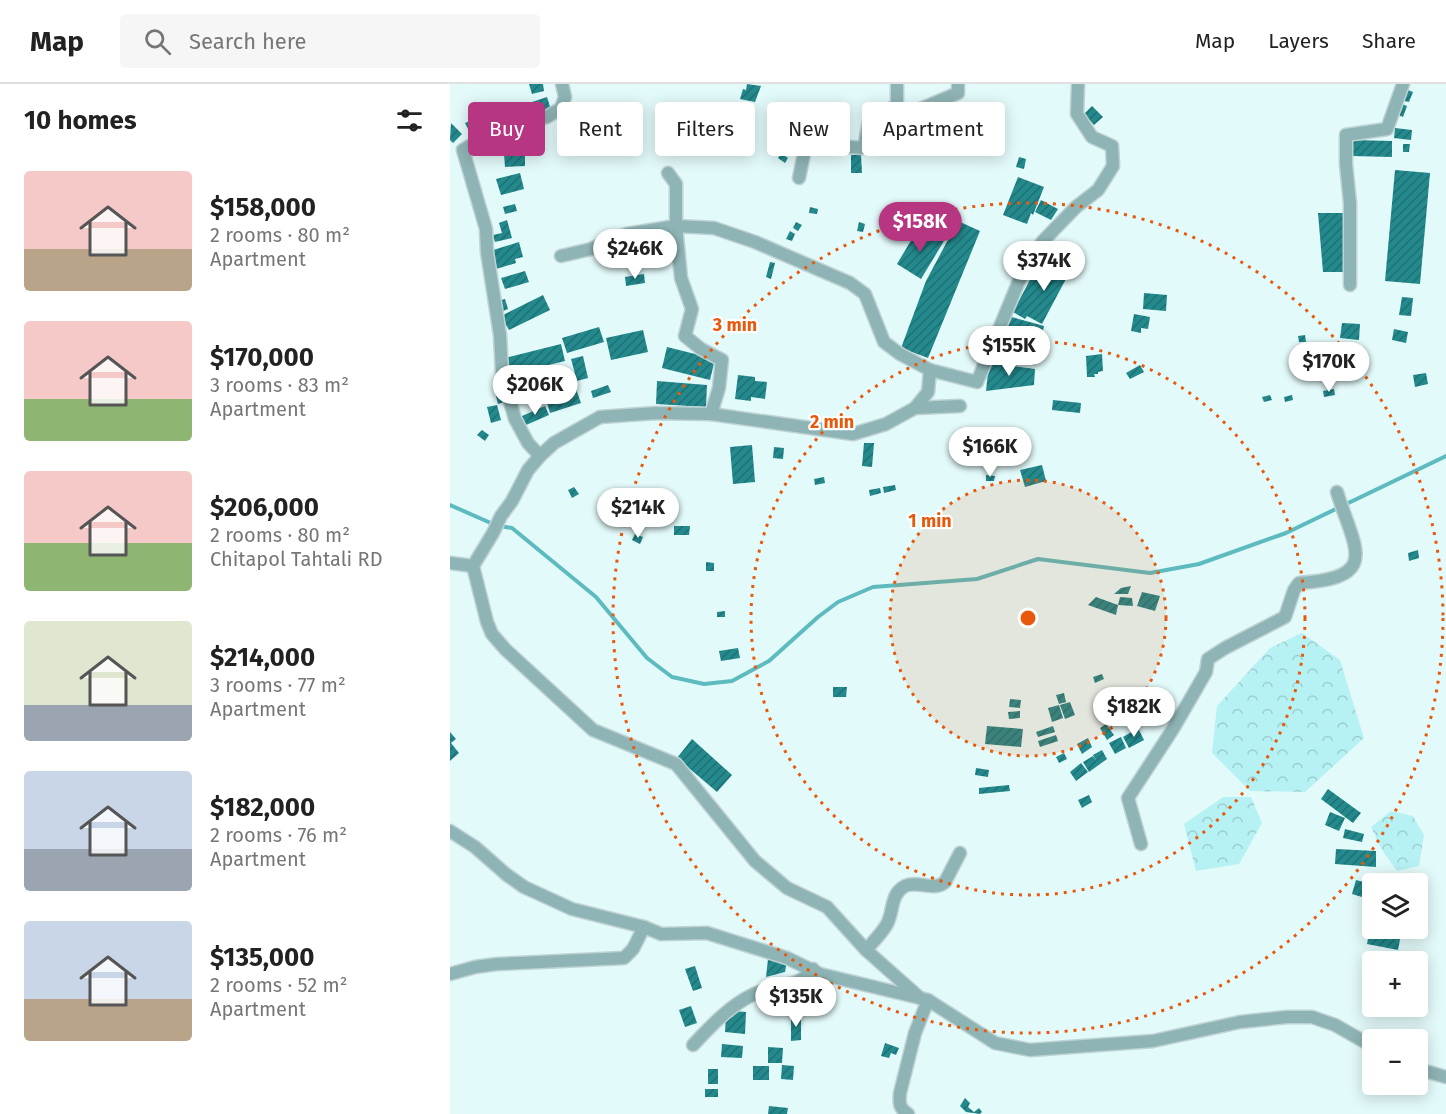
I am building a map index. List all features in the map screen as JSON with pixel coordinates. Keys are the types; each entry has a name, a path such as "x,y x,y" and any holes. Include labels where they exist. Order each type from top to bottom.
{"street":[{"path":"540,456 528,443 509,403 502,374 500,335 486,229 463,150 501,128 547,117 561,108 565,97 562,84"},
{"path":"897,84 897,102"},
{"path":"937,102 958,93 958,84"},
{"path":"561,256 591,249 627,234 676,226 714,228 755,242 850,283 865,294 884,342 900,354 930,370 977,382 1024,269 1043,241 1076,207 1098,190 1113,166 1112,146 1092,137 1077,114 1078,84"},
{"path":"1350,285 1350,203 1346,135 1387,129 1403,84"},
{"path":"799,178 806,144 862,148"},
{"path":"668,173 676,184 676,226 681,278 692,309 685,336 701,349 722,360 719,388 711,414"},
{"path":"930,370 928,392 915,408 886,424 853,434 711,414 656,413 600,417 554,443 528,470 473,566 492,634 506,650 593,730 676,764 754,861 787,888 827,907 866,950 924,999 995,1043 1030,1050 1153,1041 1240,1022 1287,1017 1312,1017 1335,1025 1362,1040"},
{"path":"915,408 960,406"},
{"path":"1141,844 1128,798 1173,729 1206,672 1208,659 1285,617 1294,590 1299,583 1338,577 1352,568 1357,555 1355,541 1346,522 1337,492"},
{"path":"450,563 473,566"},
{"path":"450,831 475,847 524,887 572,909 644,927 661,934 706,933 787,958 820,974 924,999"},
{"path":"866,950 888,921 896,894 906,885 914,883 935,887 942,885 960,853"},
{"path":"450,974 497,964 624,958 633,948 644,927"},
{"path":"693,1045 715,1022 740,1002 755,993 806,978 813,969"},
{"path":"908,1114 902,1110 899,1103 900,1093 924,999"},
{"path":"1428,1072 1446,1077"}],"green space":[{"path":"1302,633 1340,660 1364,738 1305,792 1250,791 1212,753 1217,706 1270,648"},
{"path":"1223,797 1251,797 1262,823 1239,864 1196,871 1184,824"},
{"path":"1391,811 1413,816 1424,835 1419,866 1397,871 1382,850 1371,827"}],"building":[{"path":"529,84 543,84 544,91 532,94"},
{"path":"747,84 761,86 755,102 740,99 743,89 746,90"},
{"path":"1408,90 1413,92 1409,102 1404,101"},
{"path":"547,97 551,110 545,112 545,102 532,102"},
{"path":"1402,104 1407,106 1403,117 1398,115"},
{"path":"1092,106 1103,117 1094,125 1084,114"},
{"path":"451,123 462,134 453,143 450,140"},
{"path":"1395,128 1412,130 1411,140 1394,138"},
{"path":"1352,140 1392,141 1392,157 1352,156"},
{"path":"1403,144 1410,144 1409,152 1403,152"},
{"path":"851,155 861,155 862,173 851,173"},
{"path":"504,156 525,156 525,166 505,167"},
{"path":"785,156 788,158 785,163 778,158"},
{"path":"1019,157 1026,159 1024,169 1016,167"},
{"path":"1395,170 1430,173 1420,284 1385,281"},
{"path":"520,173 524,189 501,195 496,179"},
{"path":"1018,177 1044,187 1027,224 1003,215"},
{"path":"1041,200 1058,209 1051,220 1035,212"},
{"path":"515,204 517,211 505,214 503,207"},
{"path":"810,207 818,209 817,214 809,213"},
{"path":"1318,213 1347,213 1346,272 1323,272"},
{"path":"507,220 512,238 495,242 493,235 502,233 499,223"},
{"path":"958,221 980,231 928,358 901,348 926,281"},
{"path":"796,222 802,225 798,231 793,228"},
{"path":"859,222 865,224 863,232 857,231"},
{"path":"919,227 944,241 921,279 897,264"},
{"path":"790,231 795,234 792,241 786,239"},
{"path":"519,242 523,257 515,259 516,263 496,269 490,251"},
{"path":"1060,254 1075,262 1042,324 1027,316 1025,319 1013,312 1032,276 1044,283"},
{"path":"1046,259 1053,263 1046,277 1038,273"},
{"path":"770,262 775,263 771,279 766,277"},
{"path":"525,271 529,282 505,289 501,278"},
{"path":"644,274 645,283 626,286 625,277"},
{"path":"1144,293 1167,295 1166,311 1143,309"},
{"path":"543,295 550,310 509,330 501,316"},
{"path":"1402,297 1413,298 1411,316 1399,315"},
{"path":"505,299 508,309 501,312 497,301"},
{"path":"1134,314 1150,317 1148,329 1141,328 1141,333 1131,331"},
{"path":"1008,316 1044,326 1035,365 997,355"},
{"path":"1342,323 1360,324 1359,340 1340,338"},
{"path":"599,327 604,342 567,353 562,338"},
{"path":"1394,329 1408,332 1406,343 1392,340"},
{"path":"643,330 648,352 611,360 606,338"},
{"path":"1305,335 1306,342 1299,342 1298,336"},
{"path":"561,344 565,361 540,367 542,376 569,369 573,386 512,401 508,385 535,378 532,368 509,374 505,358"},
{"path":"667,347 715,359 710,380 662,368"},
{"path":"1335,351 1346,352 1344,373 1331,372"},
{"path":"1102,354 1103,371 1094,374 1095,377 1087,377 1086,356"},
{"path":"583,356 588,378 577,381 571,359"},
{"path":"989,363 1035,369 1034,385 986,391"},
{"path":"1140,365 1144,372 1130,379 1126,373"},
{"path":"1426,373 1428,384 1415,387 1413,375"},
{"path":"738,375 755,377 755,381 767,382 765,399 751,397 751,401 735,399"},
{"path":"657,381 707,385 706,407 656,404"},
{"path":"608,385 611,392 593,398 591,391"},
{"path":"576,389 581,403 550,413 546,399"},
{"path":"1334,389 1335,395 1324,397 1323,391"},
{"path":"501,390 504,402 498,404 495,392"},
{"path":"1270,395 1272,400 1264,402 1262,397"},
{"path":"1292,395 1293,400 1285,402 1284,397"},
{"path":"1053,400 1081,403 1080,413 1052,410"},
{"path":"497,405 501,420 491,423 487,407"},
{"path":"545,406 549,415 526,425 522,416"},
{"path":"482,430 489,435 485,441 477,435"},
{"path":"864,443 874,443 872,467 862,466"},
{"path":"752,445 755,482 733,484 730,447"},
{"path":"774,447 784,448 783,459 773,458"},
{"path":"1042,465 1046,481 1025,487 1020,470"},
{"path":"986,475 995,476 994,481 986,481"},
{"path":"824,477 825,483 815,485 814,479"},
{"path":"895,485 896,490 884,493 883,487"},
{"path":"574,487 579,494 572,498 568,490"},
{"path":"880,488 881,493 870,496 869,490"},
{"path":"674,526 690,526 689,535 674,535"},
{"path":"635,534 643,537 640,544 632,540"},
{"path":"1418,550 1419,558 1409,561 1408,553"},
{"path":"706,562 714,563 714,571 706,571"},
{"path":"1131,586 1128,594 1114,594 1121,588"},
{"path":"1142,592 1160,596 1155,611 1137,606"},
{"path":"1096,597 1118,605 1116,615 1088,605"},
{"path":"1120,597 1132,598 1133,606 1118,605"},
{"path":"725,611 725,617 717,617 717,612"},
{"path":"738,648 740,658 721,661 719,651"},
{"path":"1102,674 1104,679 1095,683 1093,677"},
{"path":"833,687 847,687 846,697 833,697"},
{"path":"1138,690 1142,695 1131,705 1126,700"},
{"path":"1064,693 1066,702 1059,704 1056,695"},
{"path":"1143,696 1148,702 1136,712 1131,706"},
{"path":"1010,699 1021,700 1020,708 1009,707"},
{"path":"1070,702 1075,715 1065,719 1060,705"},
{"path":"1059,705 1063,718 1052,722 1048,708"},
{"path":"1020,711 1020,718 1009,719 1008,712"},
{"path":"1106,724 1114,735 1107,740 1100,728"},
{"path":"987,726 1023,729 1021,747 985,744"},
{"path":"1053,726 1055,732 1038,737 1036,732"},
{"path":"1138,728 1144,740 1129,748 1123,737"},
{"path":"450,732 456,739 451,743 459,753 450,761"},
{"path":"1056,735 1058,741 1040,747 1038,741"},
{"path":"1121,737 1126,748 1115,754 1109,743"},
{"path":"1088,738 1092,747 1082,754 1077,744"},
{"path":"692,739 732,775 717,792 677,758"},
{"path":"1102,750 1107,759 1089,772 1083,762 1093,756 1097,762 1093,755"},
{"path":"1064,753 1067,759 1059,763 1056,757"},
{"path":"1081,763 1088,772 1076,781 1070,772"},
{"path":"976,768 989,770 988,777 975,775"},
{"path":"1009,785 1010,791 979,794 979,788"},
{"path":"1328,789 1361,813 1353,823 1321,799"},
{"path":"1089,795 1092,802 1082,808 1078,800"},
{"path":"1330,812 1345,818 1339,831 1325,825"},
{"path":"1345,829 1364,834 1362,842 1343,838"},
{"path":"1336,849 1376,851 1376,867 1335,864"},
{"path":"1356,880 1362,882 1362,897 1352,894"},
{"path":"1368,939 1400,939 1398,950 1367,944"},
{"path":"768,959 787,961 785,972 766,977"},
{"path":"695,966 702,988 693,991 685,969"},
{"path":"691,1006 697,1023 685,1027 679,1010"},
{"path":"734,1011 746,1012 745,1034 725,1032 726,1016 733,1017"},
{"path":"791,1016 801,1016 801,1040 791,1041"},
{"path":"885,1043 899,1048 896,1055 891,1053 889,1058 881,1056"},
{"path":"722,1044 743,1046 742,1058 721,1057"},
{"path":"768,1047 783,1048 782,1063 768,1063"},
{"path":"782,1065 794,1066 793,1080 781,1079"},
{"path":"753,1066 769,1066 769,1080 753,1080"},
{"path":"708,1069 718,1069 718,1084 708,1084"},
{"path":"705,1089 718,1089 718,1097 705,1097"},
{"path":"965,1098 970,1103 968,1107 974,1112 979,1108 982,1112 980,1114 966,1112 960,1106"},
{"path":"769,1106 788,1108 787,1114 768,1114"}],"waterway":[{"path":"500,526 512,528 596,597 647,658 672,677 704,684 732,681 769,661 838,602 873,587 977,579 1038,559 1150,573 1199,564 1286,533 1446,456"},
{"path":"450,505 493,524"}]}
